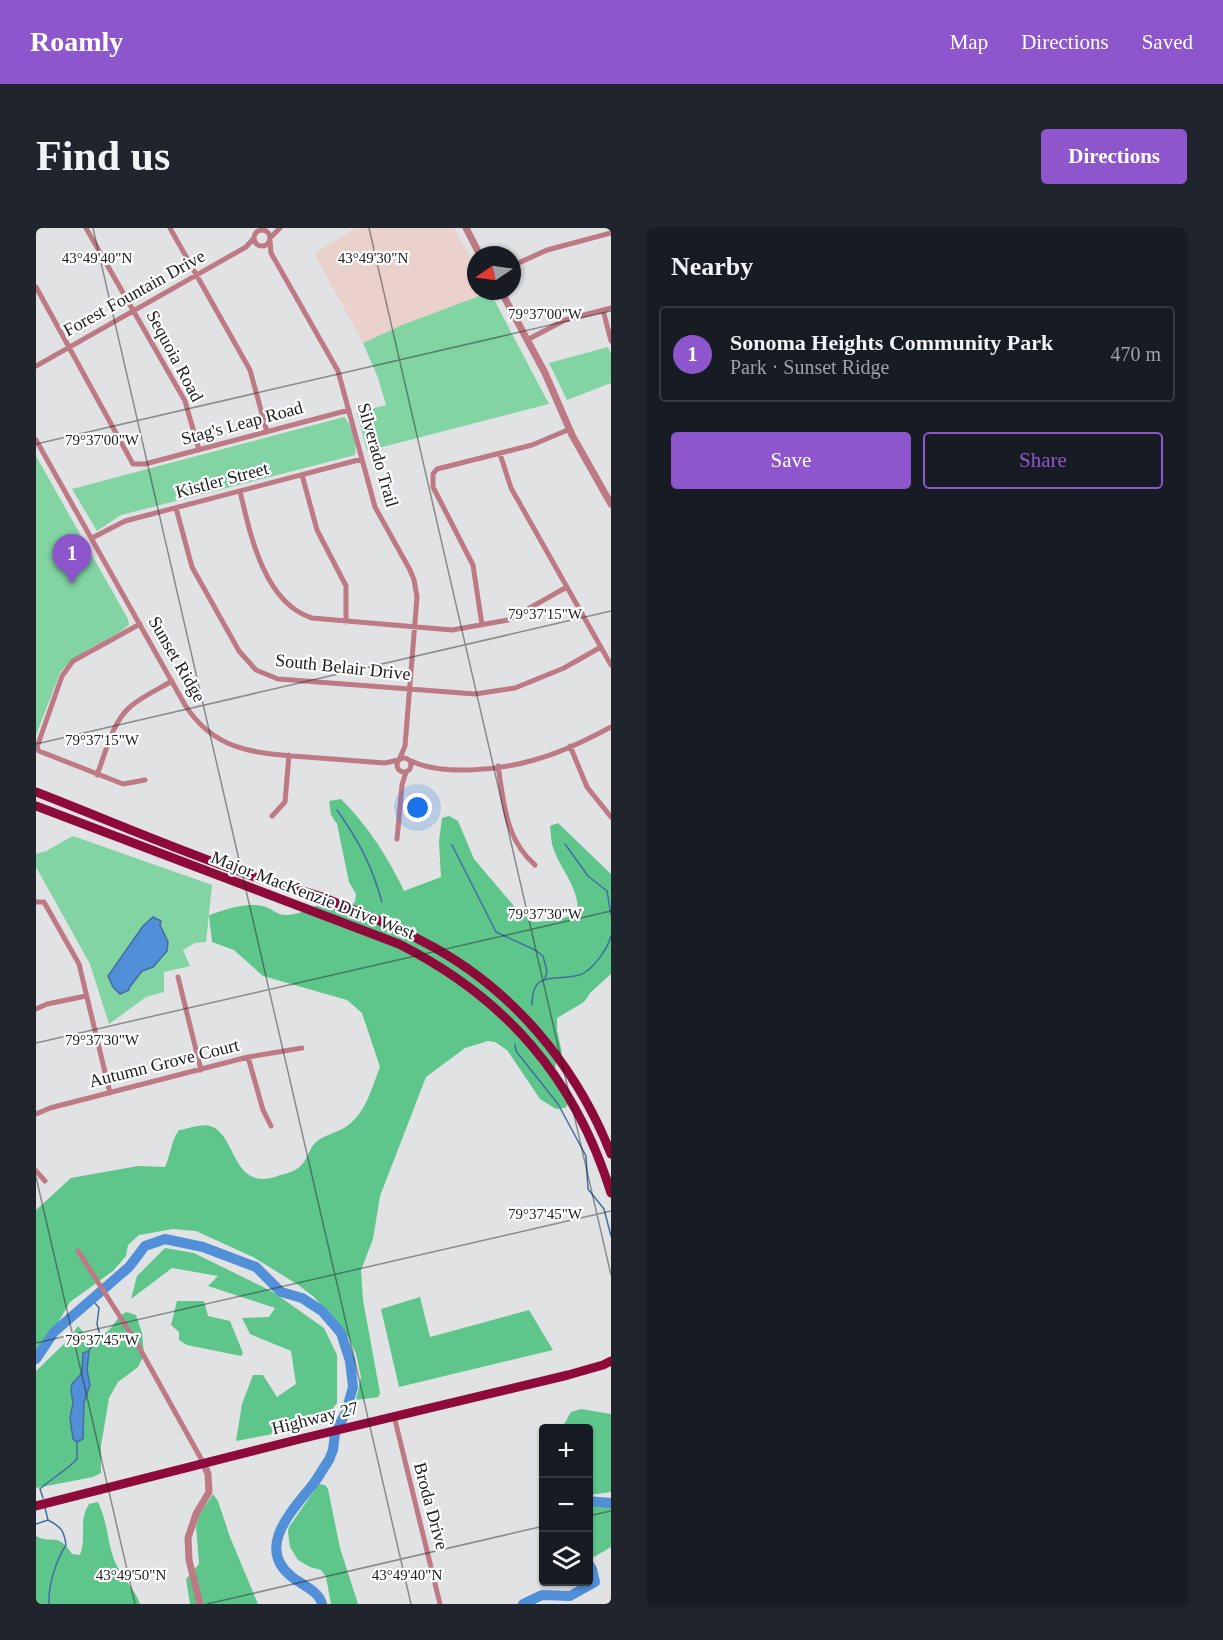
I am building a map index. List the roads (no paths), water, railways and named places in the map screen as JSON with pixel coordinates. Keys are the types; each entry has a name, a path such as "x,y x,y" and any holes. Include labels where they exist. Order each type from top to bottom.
{"main road":[{"name":"Major MacKenzie Drive West","path":"36,792 252,876 320,897 423,941 459,963 509,1002 545,1040 580,1089 603,1132 611,1154"},
{"name":"Major MacKenzie Drive West","path":"36,806 399,944 452,973 516,1026 545,1061 562,1085 588,1132 611,1193"},
{"name":"Highway 27","path":"36,1506 608,1364"}],"street":[{"name":"Sequoia Road","path":"86,228 185,401 199,450"},
{"path":"171,228 250,370 267,432"},
{"path":"466,228 475,246"},
{"path":"255,233 279,229"},
{"path":"260,246 267,245 279,229"},
{"path":"263,230 270,239"},
{"name":"Forest Fountain Drive","path":"246,247 255,233"},
{"name":"Silverado Trail","path":"255,233 260,246 271,253"},
{"path":"521,262 547,250 611,233"},
{"name":"Silverado Trail","path":"270,239 271,253 338,371 377,511 414,580 417,597 410,690 405,746 399,759"},
{"name":"Forest Fountain Drive","path":"36,366 246,247 260,246"},
{"path":"36,287 69,348"},
{"path":"506,300 549,382 570,429 611,504"},
{"path":"528,340 565,320 611,308"},
{"path":"603,310 611,340"},
{"name":"Stag's Leap Road","path":"69,348 133,464 145,464 349,410"},
{"path":"482,625 473,565 434,487 433,474 437,469 532,445 570,429"},
{"name":"Sunset Ridge","path":"36,440 195,719 220,740 246,750 385,763 403,771"},
{"path":"501,454 508,483 611,666"},
{"name":"Kistler Street","path":"92,538 125,521 362,459"},
{"path":"302,475 316,530 346,586 346,622"},
{"path":"240,491 255,552 281,597 293,609 306,616 346,622 452,630 508,620 567,587"},
{"name":"South Belair Drive","path":"176,508 192,567 239,651 256,670 278,679 475,694 515,688 564,668 601,647"},
{"path":"140,624 73,661 62,676 37,747 39,751 123,784 145,780"},
{"path":"98,775 116,725 124,712 134,703 172,681"},
{"path":"403,771 422,766 464,770 533,761 611,727"},
{"name":"Silverado Trail","path":"405,746 410,760"},
{"path":"570,746 587,787 611,817"},
{"path":"272,816 285,802 289,755"},
{"path":"396,839 403,771 399,759"},
{"name":"Sunset Ridge","path":"385,763 399,759 410,760"},
{"path":"410,760 422,766"},
{"path":"403,771 411,766 410,760"},
{"path":"498,766 509,827 524,855 535,865"},
{"path":"36,902 44,902 79,964 110,1093"},
{"path":"178,977 201,1070"},
{"path":"36,1010 47,1004 86,996"},
{"name":"Autumn Grove Court","path":"36,1114 50,1108 248,1057 302,1048"},
{"path":"248,1057 263,1110 271,1126"},
{"path":"36,1171 45,1181"},
{"path":"78,1251 135,1340 208,1474 209,1492 196,1514 188,1538 189,1560 200,1604"},
{"name":"Broda Drive","path":"394,1416 440,1604"}],"water":[{"path":"153,917 161,921 160,925 168,942 167,951 153,967 142,971 129,990 120,994 113,987 108,976 143,926"},
{"path":"89,1351 87,1370 90,1385 84,1402 83,1439 77,1442 73,1439 70,1418 73,1403 71,1390 72,1384 82,1373 83,1353"}],"waterway":[{"path":"337,810 364,854 382,902"},
{"path":"565,844 588,876 607,891 611,915"},
{"path":"452,845 496,932 543,956 547,971 545,979"},
{"path":"532,1005 533,994 540,982 584,973 599,959 611,936"},
{"path":"515,1044 516,1051 558,1104 586,1156 588,1189 604,1209 611,1236"},
{"path":"36,1359 54,1332 129,1267 145,1246 165,1239 203,1247 256,1267 281,1292 302,1298 322,1311 341,1333 350,1361 353,1387 346,1412 335,1433 329,1460 288,1516 277,1541 277,1553 281,1565 292,1577 314,1592 322,1604"},
{"path":"89,1350 100,1335 97,1324 99,1308 91,1298"},
{"path":"43,1498 40,1489 77,1459 77,1443"},
{"path":"593,1501 611,1503"},
{"path":"45,1508 48,1520 63,1532 66,1545 53,1573 49,1604"},
{"path":"36,1524 48,1520"},
{"path":"593,1573 595,1582 593,1583"},
{"path":"523,1604 542,1595 570,1596 588,1586"}],"place":[{"name":"Sonoma Heights Community Park","path":"72,584"}]}
